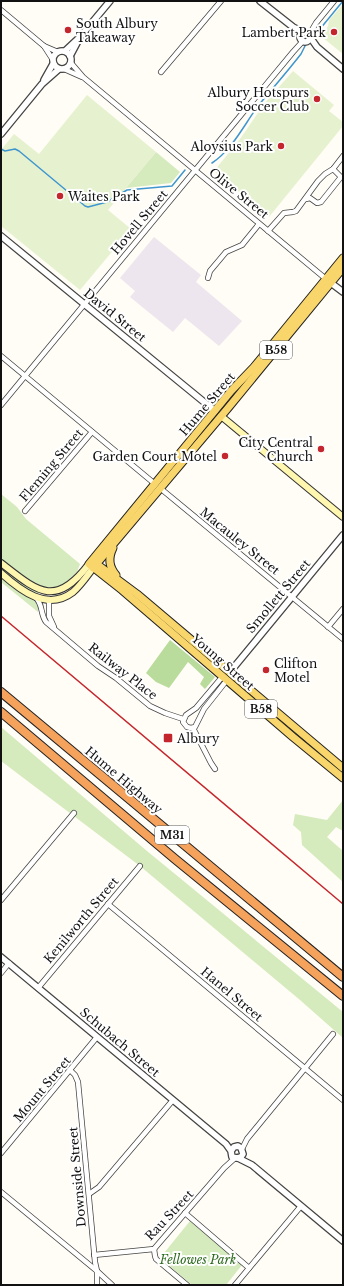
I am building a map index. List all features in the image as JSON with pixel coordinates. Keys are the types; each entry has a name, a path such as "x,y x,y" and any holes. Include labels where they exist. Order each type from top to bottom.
{"highway":[{"name":"Hume Highway","path":"1,692 343,977"},
{"name":"M31","path":"1,712 175,859 343,996"}],"main road":[{"name":"Hume Street","path":"93,564 158,486 221,416 328,281 343,258"},
{"name":"Hume Street","path":"93,564 118,539 231,391 254,367 328,281 343,268"},
{"path":"215,411 343,517"},
{"name":"B58","path":"118,539 109,558 111,569 119,580"},
{"path":"2,564 32,586 47,591 60,590 69,586 93,564"},
{"path":"2,564 26,587 46,596 49,599"},
{"path":"1,573 28,594 39,598 61,598 77,588 93,564"},
{"name":"Young Street","path":"93,564 119,580 343,768"},
{"name":"Young Street","path":"93,564 343,778"},
{"path":"225,678 230,672"}],"street":[{"path":"1,10 44,46 58,52 65,51 80,37 110,1"},
{"path":"161,72 221,1"},
{"path":"260,1 343,70"},
{"name":"Hovell Street","path":"1,405 334,1"},
{"path":"42,84 62,69 68,67 80,37"},
{"path":"44,46 56,67 62,69"},
{"path":"65,51 70,59"},
{"path":"1,134 42,84 53,62 54,55 58,52"},
{"name":"Olive Street","path":"70,59 83,77 343,292"},
{"name":"Olive Street","path":"62,69 83,77"},
{"path":"268,231 284,213 295,212 325,174 333,169 343,156"},
{"path":"306,199 311,198 318,203 322,201 341,177 333,169"},
{"path":"208,278 210,271 226,252 242,245 259,224"},
{"name":"David Street","path":"1,236 215,411"},
{"name":"Macauley Street","path":"1,356 343,639"},
{"name":"Fleming Street","path":"25,511 92,432"},
{"name":"Smollett Street","path":"230,672 343,535"},
{"name":"Railway Place","path":"28,594 39,601 43,618 103,670 116,678 150,706 164,713 183,719"},
{"path":"49,599 50,619 56,630"},
{"path":"328,627 343,609"},
{"path":"193,728 187,727 184,724 183,719 190,714 225,678"},
{"path":"193,728 225,678"},
{"path":"190,714 196,716 198,720"},
{"path":"193,728 208,759 215,769"},
{"path":"1,900 74,813"},
{"name":"Kenilworth Street","path":"38,988 140,866"},
{"name":"Hanel Street","path":"108,904 343,1100"},
{"name":"Schubach Street","path":"1,957 343,1241"},
{"path":"1,973 9,963"},
{"name":"Rau Street","path":"94,1255 154,1249 224,1168 333,1034"},
{"name":"Mount Street","path":"1,1153 97,1037"},
{"name":"Downside Street","path":"70,1070 75,1075 78,1082 94,1255 97,1271 97,1285"},
{"path":"89,1194 99,1187 172,1100"},
{"path":"1,1192 116,1285"},
{"path":"235,1285 301,1206"},
{"path":"185,1213 249,1268"},
{"path":"154,1249 156,1259 187,1285"},
{"path":"107,1279 112,1285"}],"shaded area":[{"path":"154,237 201,275 196,282 242,321 219,346 185,318 173,332 130,297 135,291 120,278"}],"green space":[{"name":"Lambert Park","path":"343,4 343,54 322,37 328,26 329,20"},
{"name":"Aloysius Park","path":"293,71 334,105 329,111 343,122 343,126 269,217 214,171 240,139 264,104"},
{"name":"Waites Park","path":"87,95 156,152 108,210 131,229 80,290 1,226 1,150 14,134 39,154"},
{"path":"156,152 180,172 171,183 126,188"},
{"path":"1,494 17,507 26,519 80,564 77,572 62,585 51,588 38,586 38,612 1,582"},
{"path":"170,640 215,677 205,689 200,684 204,677 188,662 169,688 156,682 146,673"},
{"path":"1,727 147,851 343,1012 343,1038 140,866 1,761"},
{"path":"343,800 343,831 336,827 327,837 343,851 343,882 302,845 301,832 293,825 295,814 327,820"},
{"name":"Fellowes Park","path":"190,1221 242,1265 226,1285 192,1285 160,1258"}],"waterway":[{"path":"315,35 343,1"},
{"path":"212,163 232,144 258,106 301,54 305,46"},
{"path":"1,149 5,151 15,149 19,151 88,207 107,202 127,190 172,186 185,170"}],"railway":[{"path":"1,616 343,904"}],"place":[{"name":"South Albury Takeaway","path":"68,30"},
{"name":"Lambert Park","path":"334,32"},
{"name":"Albury Hotspurs Soccer Club","path":"317,99"},
{"name":"Aloysius Park","path":"281,146"},
{"name":"Waites Park","path":"60,196"},
{"name":"City Central Church","path":"321,449"},
{"name":"Garden Court Motel","path":"225,456"},
{"name":"Clifton Motel","path":"266,670"},
{"name":"Albury","path":"168,738"}]}
